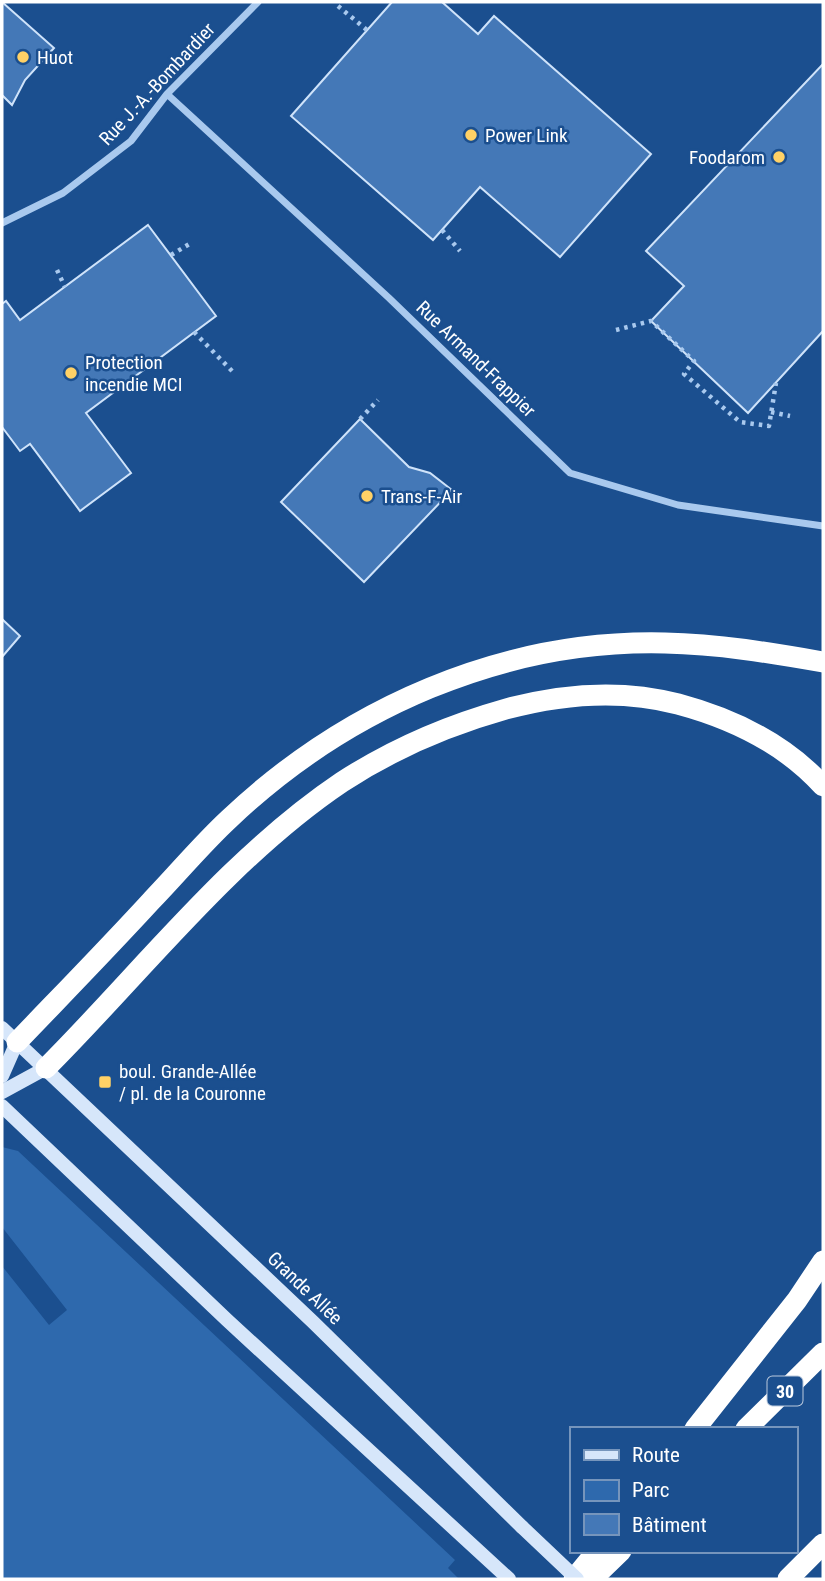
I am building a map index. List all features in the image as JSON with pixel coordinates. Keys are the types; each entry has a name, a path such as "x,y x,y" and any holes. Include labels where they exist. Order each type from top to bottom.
{"highway":[{"path":"9,1035 246,803 323,744 412,695 513,660 583,647 623,643 709,645 823,662"},
{"path":"46,1069 209,897 260,848 351,777 458,725 491,713 550,699 608,694 645,697 690,707 742,726 787,752 823,786"},
{"path":"697,1427 784,1318 823,1261"},
{"name":"30","path":"748,1427 823,1353"},
{"path":"788,1579 823,1544"},
{"path":"576,1579 596,1553"},
{"path":"592,1579 619,1553"}],"main road":[{"name":"Grande Allée","path":"9,1035 313,1322 576,1579"},
{"path":"2,1076 9,1035"},
{"path":"2,1092 46,1069"},
{"path":"2,1106 217,1311 509,1579"}],"street":[{"name":"Rue J.-A.-Bombardier","path":"2,223 63,193 131,141 167,94 258,2"},
{"name":"Rue Armand-Frappier","path":"167,94 389,298 570,473 678,505 823,526"}],"path":[{"path":"338,6 367,30"},
{"path":"442,230 460,251"},
{"path":"171,256 191,243"},
{"path":"57,270 65,287"},
{"path":"616,330 652,321 694,361 684,374 740,422 769,426 776,383"},
{"path":"194,332 233,372"},
{"path":"360,419 378,400"},
{"path":"771,412 790,416"}],"green space":[{"path":"2,1147 18,1151 455,1560 448,1568 459,1579 2,1579 2,1266 49,1325 67,1310 2,1227"}],"building":[{"name":"Huot","path":"2,2 54,48 25,80 12,105 2,95"},
{"name":"Power Link","path":"392,2 442,2 478,34 494,16 651,154 560,257 480,187 433,240 291,116"},
{"name":"Foodarom","path":"823,64 823,331 748,413 651,321 684,286 646,251"},
{"name":"Protection incendie MCI","path":"148,225 216,316 86,413 131,473 80,511 30,444 20,451 2,427 2,304 6,301 20,320"},
{"name":"Trans-F-Air","path":"360,419 409,467 430,473 452,490 364,582 281,502"},
{"path":"2,619 20,636 2,657"}],"place":[{"name":"Huot","path":"23,57"},
{"name":"Power Link","path":"471,135"},
{"name":"Foodarom","path":"779,157"},
{"name":"Protection incendie MCI","path":"71,373"},
{"name":"Trans-F-Air","path":"367,496"},
{"name":"boul. Grande-Allée / pl. de la Couronne","path":"105,1082"}]}
